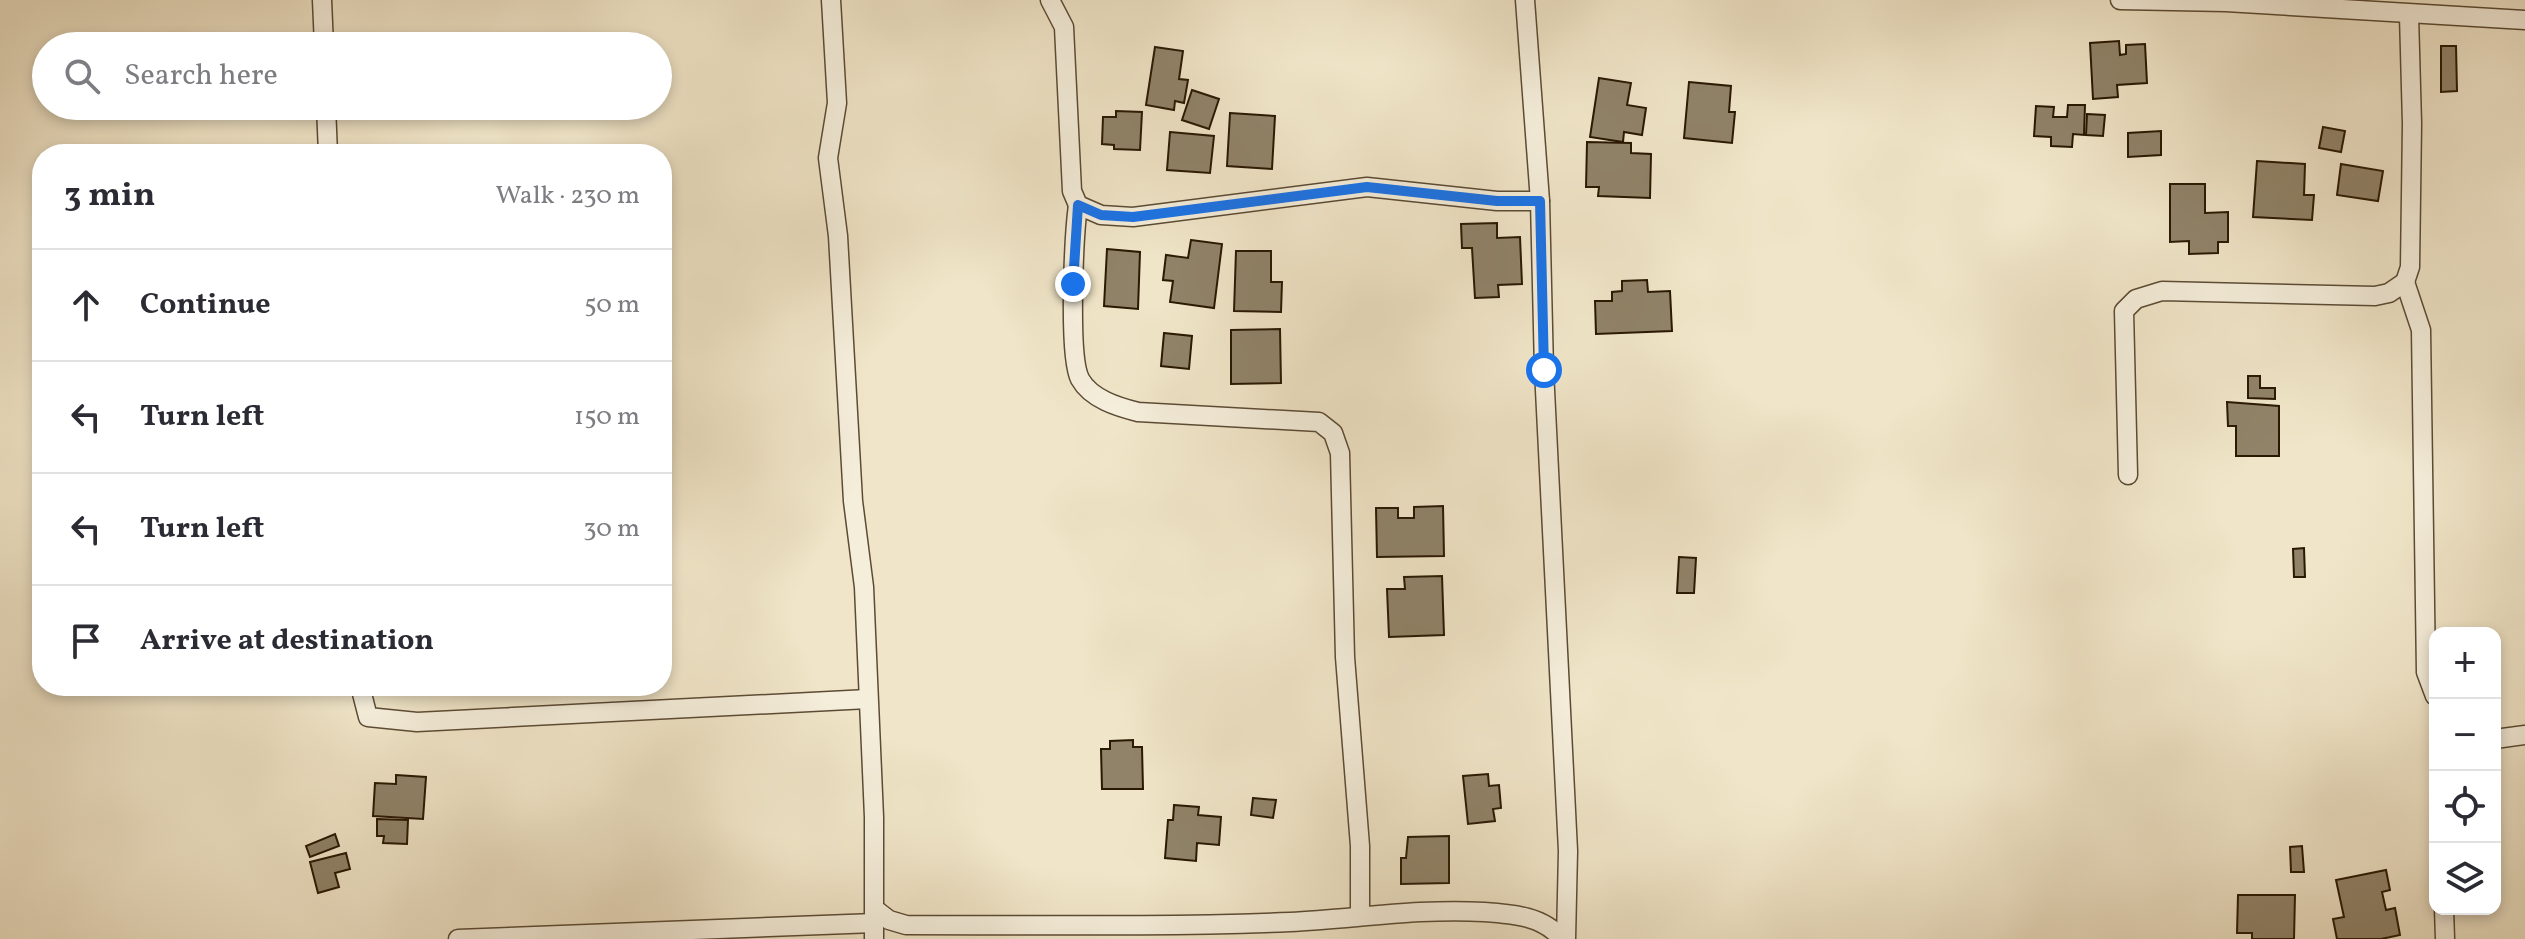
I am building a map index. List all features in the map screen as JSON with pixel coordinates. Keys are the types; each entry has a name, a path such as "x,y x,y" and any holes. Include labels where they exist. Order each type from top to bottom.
{"street":[{"path":"322,0 323,32"},
{"path":"831,0 837,103 828,158 838,236 853,501 864,587 875,924"},
{"path":"1525,0 1540,201 1544,370 1568,851 1564,939"},
{"path":"2120,0 2227,1 2525,20"},
{"path":"1060,5 1064,27 1072,191 1078,205 1073,284 1080,378 1096,395 1114,406 1138,412 1319,422 1333,433 1340,453 1345,657 1360,846 1360,915"},
{"path":"2409,15 2411,216 2410,267 2405,282 2421,330 2426,672 2429,680"},
{"path":"327,120 328,144"},
{"path":"1078,205 1101,215 1133,217 1367,187 1497,201 1540,201"},
{"path":"2128,475 2124,311 2136,299 2177,291 2375,296 2389,293 2405,282"},
{"path":"363,696 368,717 417,722 868,699"},
{"path":"2501,738 2525,735"},
{"path":"458,939 875,924 889,920 906,925 1292,922 1360,915 1483,912 1526,917 1552,927 1564,939"},
{"path":"2444,915 2445,939"}],"building":[{"path":"2119,41 2120,55 2126,54 2126,45 2145,44 2147,83 2117,85 2118,97 2093,99 2090,43"},
{"path":"2441,46 2456,46 2457,91 2441,92"},
{"path":"1155,47 1183,51 1179,79 1188,80 1184,103 1175,101 1174,110 1146,105"},
{"path":"1599,78 1631,83 1627,105 1646,108 1642,135 1624,132 1623,142 1590,137"},
{"path":"1689,82 1731,86 1729,112 1735,112 1732,143 1684,138"},
{"path":"1192,90 1219,99 1209,129 1182,120"},
{"path":"2068,105 2085,105 2084,135 2073,134 2072,147 2051,146 2051,137 2034,136 2036,106 2054,107 2053,117 2067,117"},
{"path":"1116,111 1142,112 1140,150 1114,149 1114,145 1102,144 1103,117 1116,117"},
{"path":"1230,113 1275,116 1272,169 1227,166"},
{"path":"2087,114 2105,115 2103,136 2086,135"},
{"path":"2323,127 2345,131 2341,152 2319,148"},
{"path":"2161,131 2161,155 2128,157 2128,133"},
{"path":"1170,132 1214,136 1210,173 1167,170"},
{"path":"1587,142 1631,143 1631,153 1651,154 1650,198 1598,196 1599,187 1586,187"},
{"path":"2257,161 2305,164 2304,195 2314,195 2312,220 2253,217"},
{"path":"2341,164 2383,171 2378,201 2337,195"},
{"path":"2170,184 2205,184 2205,213 2228,212 2228,242 2218,242 2218,253 2189,254 2189,241 2170,242"},
{"path":"1497,223 1497,238 1520,237 1522,284 1498,285 1499,297 1475,298 1472,248 1462,248 1461,224"},
{"path":"1191,240 1222,244 1214,308 1170,302 1173,281 1163,280 1166,255 1188,258"},
{"path":"1107,249 1140,252 1138,309 1104,306"},
{"path":"1236,251 1271,251 1271,282 1282,282 1281,312 1234,311"},
{"path":"1647,280 1648,292 1670,291 1672,331 1596,334 1595,301 1612,301 1612,292 1622,291 1622,281"},
{"path":"1280,329 1281,383 1231,384 1231,330"},
{"path":"1164,333 1192,336 1189,369 1161,366"},
{"path":"2248,376 2260,376 2260,388 2275,388 2275,399 2248,398"},
{"path":"2227,402 2279,406 2279,456 2236,456 2236,426 2228,426"},
{"path":"1443,506 1444,556 1377,557 1376,508 1398,508 1398,518 1414,518 1414,507"},
{"path":"2304,548 2305,577 2294,577 2293,549"},
{"path":"1679,557 1696,558 1694,593 1677,593"},
{"path":"1442,576 1444,635 1389,637 1387,589 1405,589 1404,577"},
{"path":"1133,740 1133,747 1142,747 1143,789 1102,789 1101,749 1110,749 1110,741"},
{"path":"1488,774 1489,786 1499,785 1501,808 1493,809 1495,821 1468,824 1463,776"},
{"path":"396,775 426,777 423,819 373,816 375,783 396,784"},
{"path":"1253,798 1276,800 1273,818 1251,815"},
{"path":"1174,805 1199,807 1198,815 1221,817 1219,845 1197,843 1196,861 1165,858 1168,820 1173,820"},
{"path":"377,819 408,820 407,844 383,843 384,836 377,836"},
{"path":"335,834 339,846 310,857 306,846"},
{"path":"1449,836 1449,883 1401,884 1401,858 1406,858 1408,837"},
{"path":"2302,846 2304,872 2291,872 2290,847"},
{"path":"346,853 350,869 335,873 339,887 318,893 310,862"},
{"path":"2386,870 2390,890 2382,892 2386,910 2395,908 2400,935 2381,939 2337,939 2333,919 2344,917 2336,880"},
{"path":"2238,895 2295,895 2294,939 2252,939 2252,933 2237,933"}],"route":[{"path":"1073,284 1078,205 1101,215 1133,217 1285,199 1321,190 1367,187 1497,201 1540,201 1544,370"}]}
